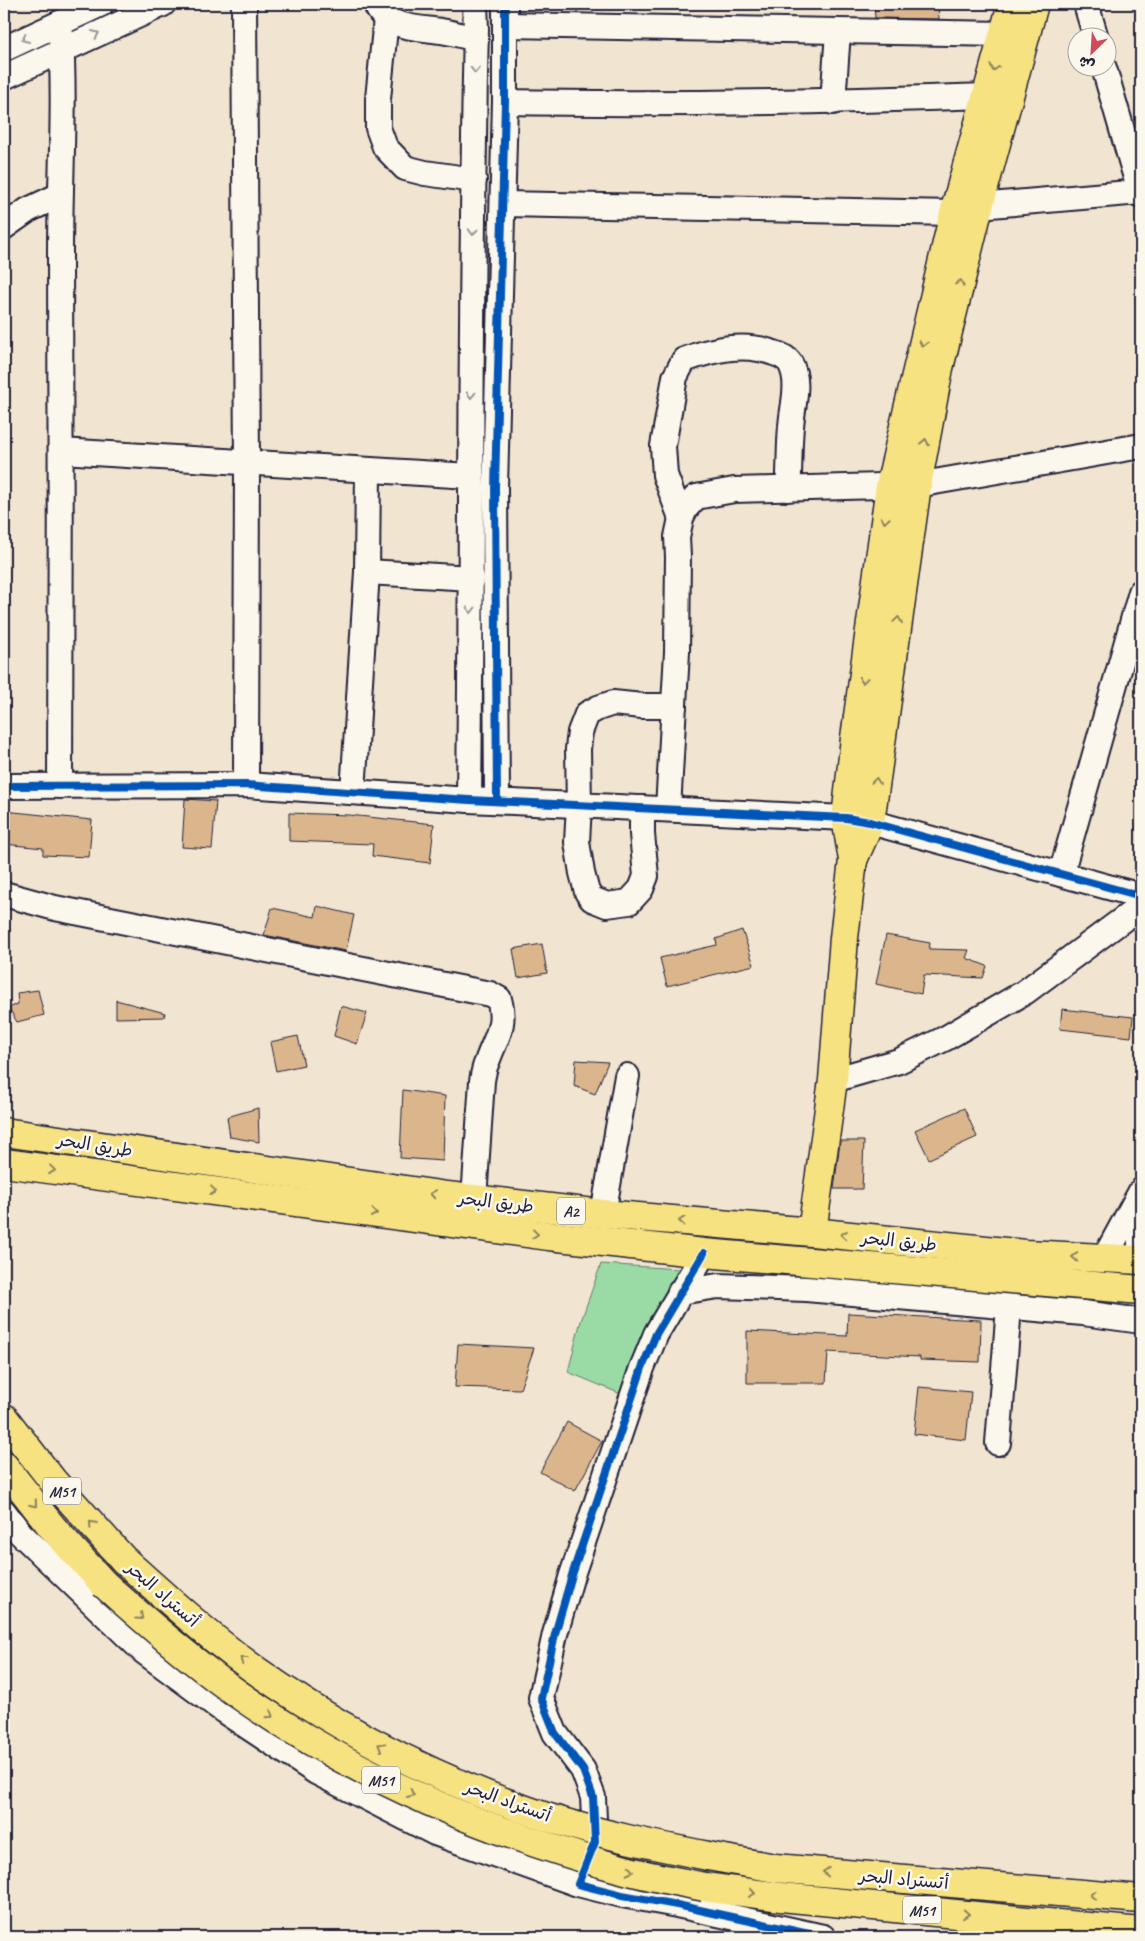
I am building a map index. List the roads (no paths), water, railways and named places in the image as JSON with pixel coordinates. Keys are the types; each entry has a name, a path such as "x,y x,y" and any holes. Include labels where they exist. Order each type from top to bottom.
{"main road":[{"path":"812,1232 834,1080 844,938 853,860 903,486 939,368 986,96 1012,4"},
{"path":"967,209 1034,4"},
{"name":"طريق البحر","path":"4,1132 474,1199 604,1214 812,1232 1026,1254 1141,1260"},
{"name":"طريق البحر","path":"4,1163 493,1229 704,1253 1141,1290"},
{"name":"أتستراد البحر","path":"4,1418 53,1481 124,1560 186,1615 251,1666 321,1712 393,1753 469,1787 546,1817 626,1840 776,1868 1141,1898"},
{"name":"أتستراد البحر","path":"4,1466 52,1527 104,1584 168,1641 235,1692 306,1739 381,1780 458,1816 538,1845 620,1869 704,1887 781,1897 1141,1932"}],"street":[{"path":"4,49 100,4"},
{"path":"4,77 163,4"},
{"path":"244,4 248,462 246,785"},
{"path":"469,800 475,4"},
{"path":"1086,4 1093,28"},
{"path":"474,180 405,168 385,147 378,128 381,11 411,27 441,31 476,39"},
{"path":"497,801 495,486 506,14 838,32 1004,34"},
{"path":"60,23 62,50 60,195 60,786"},
{"path":"833,102 838,32"},
{"path":"503,204 967,209 1141,194 1107,78"},
{"path":"505,102 634,104 833,102 986,96"},
{"path":"4,227 28,210 60,195"},
{"path":"681,518 665,475 663,446 675,377 684,360 704,352 738,347 756,349 783,356 790,363 796,392 791,427 788,489"},
{"path":"668,809 677,652 677,537 681,518 686,508 696,497 734,490 903,486 1141,446"},
{"path":"61,451 470,476"},
{"path":"353,792 367,572 368,470"},
{"path":"367,572 472,578"},
{"path":"1061,874 1141,592"},
{"path":"642,808 642,834 646,876 641,890 629,902 607,905 592,899 587,892 582,873 577,842 580,805 578,749 580,732 587,714 613,703 642,706 674,706"},
{"path":"4,786 246,785 469,800 858,820 1141,896"},
{"path":"4,894 55,908 490,994 499,999 502,1010 502,1025 486,1062 482,1082 474,1199"},
{"path":"834,1080 899,1061 946,1038 1024,992 1141,906"},
{"path":"604,1214 627,1076"},
{"path":"1104,1259 1140,1193"},
{"path":"1140,1193 1141,1260"},
{"path":"578,1884 595,1842 593,1797 583,1770 554,1733 541,1698 555,1634 572,1575 642,1368 656,1334 704,1253"},
{"path":"769,1287 774,1259"},
{"path":"680,1292 718,1286 769,1287 1083,1313 1141,1321"},
{"path":"998,1443 1009,1307"},
{"path":"4,1512 20,1533 143,1650 224,1711 316,1772 435,1833 578,1884 823,1937"}]}
